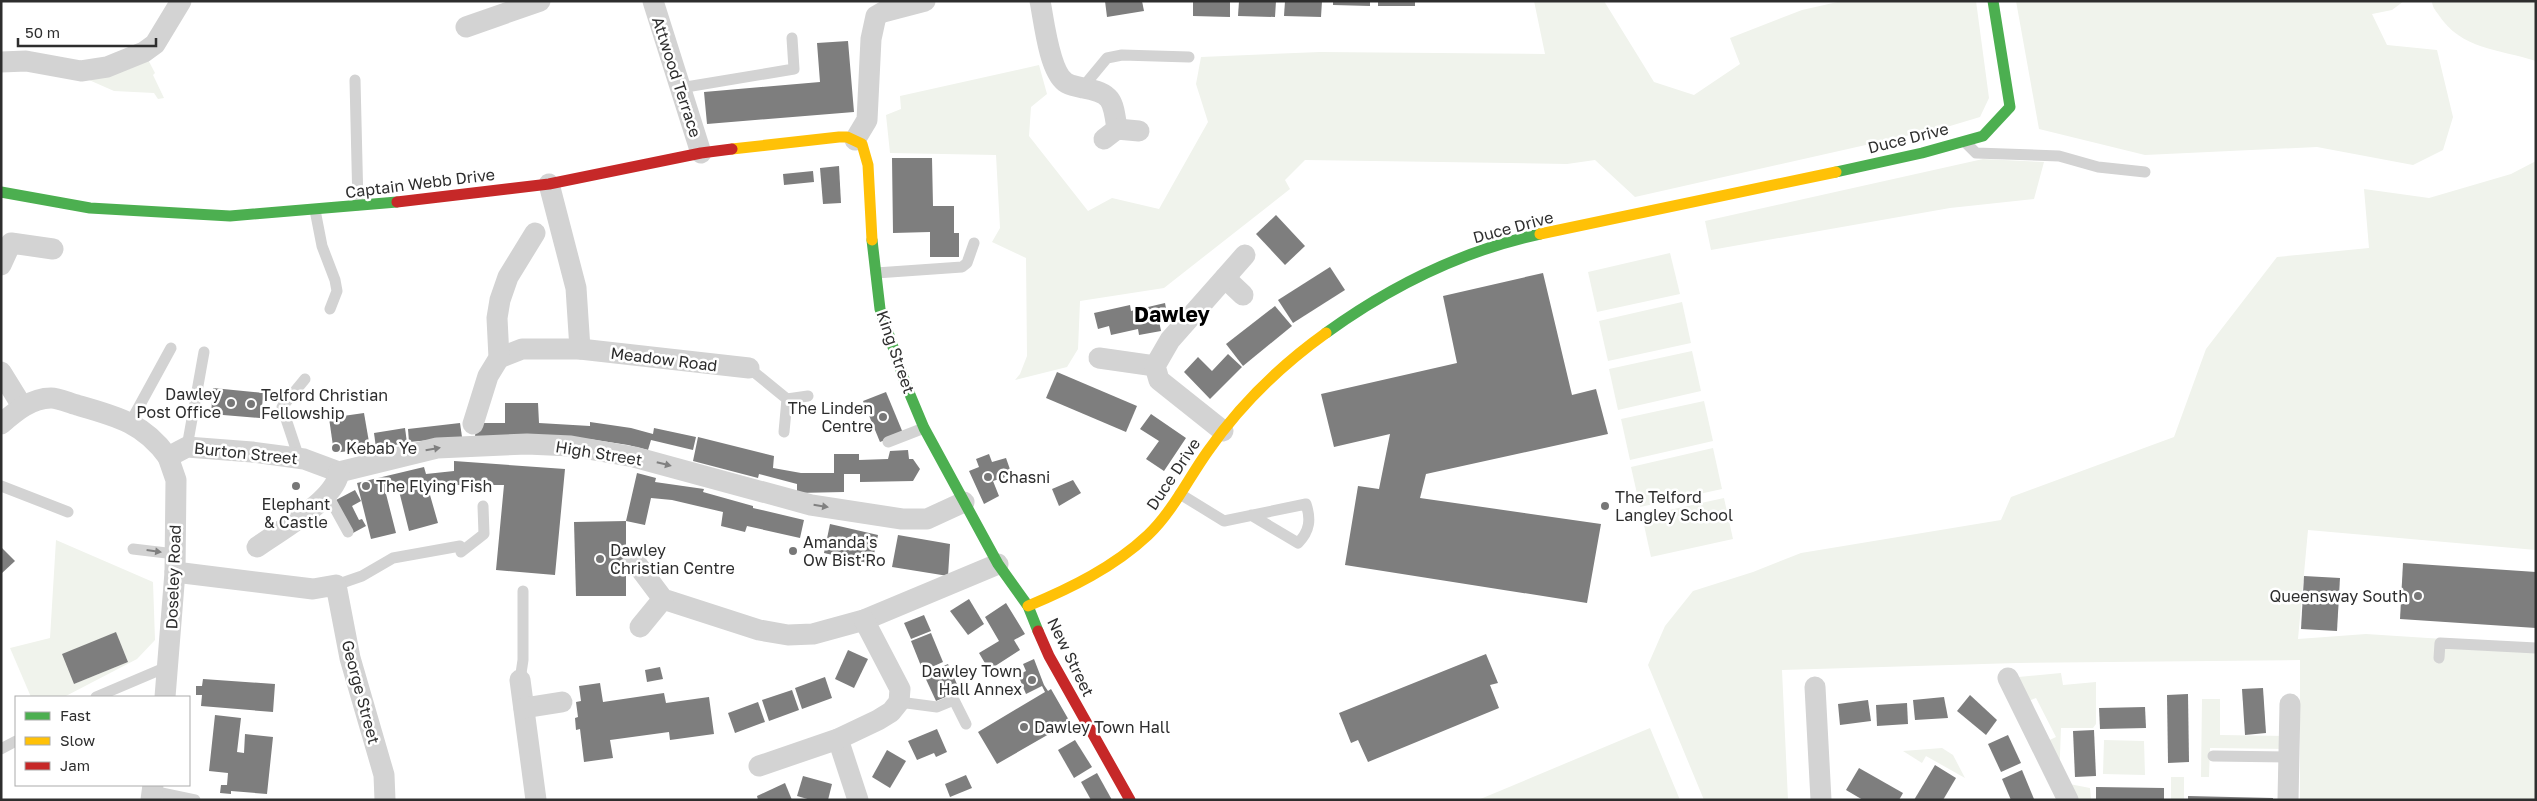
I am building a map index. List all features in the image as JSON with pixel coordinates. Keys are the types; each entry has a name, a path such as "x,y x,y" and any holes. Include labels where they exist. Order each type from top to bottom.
{"street":[{"path":"1,62 26,61 81,70 107,66 144,52 155,44 181,1"},
{"path":"466,27 540,1"},
{"path":"847,138 867,120 873,8 883,12 925,1"},
{"path":"1040,1 1054,65 1059,75 1065,82 1100,91 1108,96 1114,104 1111,134 1139,131"},
{"name":"Duce Drive","path":"1028,606 1070,588 1124,556 1149,534 1180,494 1223,431 1245,406 1301,351 1365,306 1446,263 1506,244 1922,153 1984,136 2010,107 1993,1"},
{"name":"Attwood Terrace","path":"651,2 701,153"},
{"name":"Captain Webb Drive","path":"1,192 90,208 230,216 358,207 549,184 701,153 847,138"},
{"name":"King Street","path":"847,138 862,144 868,165 876,274 883,322 924,428 998,564"},
{"path":"549,184 558,223 571,260 576,288 580,349"},
{"path":"473,424 488,376 499,358 496,318 500,300 508,277 535,232"},
{"path":"1,265 11,243 53,250"},
{"path":"1223,431 1159,380 1156,366 1170,340 1245,255"},
{"path":"1225,278 1244,296"},
{"name":"Meadow Road","path":"499,358 522,349 580,349 749,368"},
{"path":"1099,358 1156,366"},
{"path":"1,372 22,406"},
{"path":"1,424 22,406 51,398 113,415 130,423 143,430 157,442 168,457"},
{"name":"High Street","path":"339,472 437,448 528,444 571,446 653,461 811,504 902,519 927,519 964,502"},
{"name":"Burton Street","path":"168,457 187,447 299,458 339,472"},
{"name":"Doseley Road","path":"165,696 169,666 175,563 176,480 168,457"},
{"path":"257,547 321,502 338,480 339,472"},
{"path":"633,559 663,599 759,630 788,635 813,634 864,620 998,564"},
{"path":"175,563 313,589 336,585"},
{"name":"New Street","path":"998,564 1028,606 1049,656 1130,800"},
{"name":"George Street","path":"336,585 350,658 384,775 385,800"},
{"path":"640,627 663,599"},
{"path":"759,766 838,739 891,712 899,702 900,689 864,620"},
{"path":"2008,678 2068,800"},
{"path":"520,680 536,800"},
{"path":"1815,687 1821,800"},
{"path":"524,708 562,702"},
{"path":"2288,800 2290,704"},
{"path":"838,739 858,800"}],"lane":[{"path":"680,88 794,69 792,38"},
{"path":"1082,87 1107,58 1122,55 1189,57"},
{"path":"355,80 358,207"},
{"path":"1964,141 1976,153 2059,156 2098,166 2145,172"},
{"path":"315,210 322,246 336,280 337,291 330,309"},
{"path":"1502,230 1506,244"},
{"path":"876,274 962,267 967,263 974,243"},
{"path":"130,423 171,348"},
{"path":"187,447 204,352"},
{"path":"749,368 787,399 808,396"},
{"path":"299,458 282,407 305,379"},
{"path":"784,432 787,399"},
{"path":"888,442 924,428"},
{"path":"4,487 68,512"},
{"path":"327,494 348,532"},
{"path":"1180,494 1224,522 1251,515 1306,504 1310,516 1306,535 1298,542 1251,515"},
{"path":"336,585 362,576 393,558 461,549 484,534 483,506"},
{"path":"133,548 175,563"},
{"path":"520,680 523,660 523,591"},
{"path":"2439,658 2440,643 2536,648"},
{"path":"98,696 169,666"},
{"path":"899,702 937,707 954,700 966,724"},
{"path":"1,749 15,742"},
{"path":"2213,756 2289,757"},
{"path":"152,792 195,800"}],"shaded area":[{"path":"1534,1 1604,1 1654,82 1694,95 1740,64 1730,38 1802,10 1842,1 1976,1 1989,98 1980,117 1950,126 1635,197 1595,160 1567,164 1305,160 1285,180 1290,189 1164,288 1080,301 1078,349 1067,367 1015,380 1020,374 1027,356 1026,258 992,242 1000,228 996,155 890,153 886,115 901,109 900,96 1039,65 1047,94 1031,107 1029,136 1088,211 1112,198 1159,209 1208,122 1196,84 1201,57 1320,52 1545,54"},
{"path":"2016,1 2404,1 2392,10 2372,14 2387,45 2437,50 2453,117 2443,150 2413,165 2317,147 2145,155 2039,129"},
{"path":"2432,1 2536,1 2536,61 2469,42 2447,26 2435,9"},
{"path":"144,52 155,73 153,75 164,98 158,99 154,93 114,91 89,80"},
{"path":"1983,159 2044,162 2034,199 1950,208 1711,250 1705,221"},
{"path":"2536,161 2536,550 2308,530 2298,639 2366,634 2536,645 2536,800 2300,800 2300,660 2017,663 1782,670 1788,800 1704,800 1648,665 1665,626 1693,591 1753,572 1801,553 2001,520 2011,497 2174,437 2206,349 2277,257 2369,248 2364,189 2429,198 2511,174"},
{"path":"1670,253 1680,294 1597,312 1588,272"},
{"path":"1682,302 1691,343 1608,361 1599,321"},
{"path":"1692,351 1701,391 1618,410 1609,369"},
{"path":"1704,401 1713,441 1630,460 1621,419"},
{"path":"1713,448 1722,489 1640,507 1631,467"},
{"path":"1724,498 1733,539 1651,557 1642,516"},
{"path":"56,540 153,582 155,640 137,659 66,696 31,696 10,648 50,638","holes":["116,633 128,662 74,684"]},
{"path":"2061,673 2063,685 2096,682 2096,724 2093,728 2061,728 2059,781 2041,744 2056,737 2036,698 2021,704 2008,678"},
{"path":"2202,699 2220,699 2220,735 2290,736 2290,749 2210,748 2209,777 2201,777"},
{"path":"1650,728 1680,800 1478,800"},
{"path":"2104,740 2144,741 2145,775 2103,774"},
{"path":"1942,748 1953,755 1965,778 1926,756 1922,763 1903,751"},
{"path":"2171,777 2184,777 2184,800 2171,800"},
{"path":"2059,782 2090,788 2091,800 2068,800"}],"building":[{"path":"1105,1 1142,1 1144,11 1107,17"},
{"path":"1193,1 1230,1 1230,17 1193,16"},
{"path":"1239,1 1276,1 1275,17 1238,16"},
{"path":"1285,1 1322,1 1321,17 1284,16"},
{"path":"1333,1 1370,1 1370,6 1333,5"},
{"path":"1378,1 1415,1 1415,6 1378,6"},
{"path":"848,41 854,112 707,124 704,92 820,82 817,43"},
{"path":"892,158 932,158 933,206 954,206 954,233 959,233 959,257 930,257 930,232 893,233"},
{"path":"839,166 841,203 823,204 820,168"},
{"path":"813,171 814,182 784,185 783,174"},
{"path":"1276,215 1305,246 1285,265 1256,234"},
{"path":"1330,267 1345,290 1293,323 1278,300"},
{"name":"The Telford Langley School","path":"1543,273 1572,395 1596,389 1608,434 1426,474 1420,498 1601,524 1587,603 1345,565 1358,486 1379,489 1390,434 1334,447 1321,394 1457,363 1443,296"},
{"path":"1165,303 1168,319 1159,321 1161,331 1139,335 1138,329 1111,335 1109,326 1098,329 1094,313 1130,305 1131,311"},
{"path":"1275,306 1292,326 1243,366 1226,344"},
{"path":"1228,354 1242,367 1210,399 1184,372 1198,357 1212,371"},
{"path":"1057,372 1137,406 1126,432 1046,398"},
{"path":"213,388 264,393 260,418 211,414"},
{"name":"The Linden Centre","path":"886,392 903,433 880,442 863,401"},
{"path":"505,403 538,403 539,423 590,426 590,422 631,428 653,434 654,428 696,437 693,450 651,440 648,450 589,439 475,437 476,423 505,423"},
{"path":"364,413 370,448 334,453 329,418"},
{"path":"1151,414 1186,438 1164,471 1146,459 1159,441 1140,429"},
{"path":"460,423 462,437 409,442 408,429"},
{"path":"405,428 407,443 376,448 374,433"},
{"path":"698,437 774,456 773,468 801,473 834,473 834,454 859,454 859,460 888,459 890,451 908,450 909,459 913,459 920,469 913,481 860,482 860,474 844,474 844,492 797,493 797,484 759,474 758,478 693,461"},
{"name":"Chasni","path":"989,454 992,462 1006,458 1012,475 993,481 999,496 984,504 969,471 979,467 976,459"},
{"path":"454,461 565,469 555,575 496,570 504,485 456,485 428,488 438,523 409,531 398,487 385,490 396,533 371,539 357,483 424,467 426,474 454,471"},
{"path":"637,473 656,478 655,482 704,489 703,492 753,506 753,508 804,520 800,538 747,526 745,532 721,526 723,512 672,500 651,498 645,525 626,521"},
{"path":"1073,480 1081,493 1059,506 1052,489"},
{"path":"355,490 361,501 352,506 359,520 362,519 366,526 353,533 336,500"},
{"name":"Dawley Christian Centre","path":"626,521 626,596 576,596 574,522"},
{"path":"830,524 878,535 872,564 824,553"},
{"path":"898,535 950,544 948,576 892,567"},
{"path":"1,547 15,561 1,574"},
{"path":"2403,563 2536,572 2536,628 2400,619"},
{"path":"2304,576 2340,578 2337,631 2301,629"},
{"path":"969,599 984,624 968,635 950,611"},
{"path":"1006,603 1025,634 1014,640 1020,650 989,670 979,653 999,641 985,617"},
{"path":"924,615 931,631 911,639 904,623"},
{"path":"116,632 128,662 74,684 62,654"},
{"path":"931,633 943,662 923,671 911,641"},
{"path":"848,650 868,659 854,688 835,679"},
{"path":"1486,654 1498,683 1490,685 1499,708 1368,762 1358,740 1351,743 1339,713"},
{"name":"Dawley Town Hall","path":"1034,659 1044,685 1048,691 1051,689 1070,722 997,764 978,732 1045,692 1042,686 1026,694 1018,675 1026,671 1023,664"},
{"path":"948,664 960,691 936,701 924,675"},
{"path":"660,667 663,679 647,682 645,670"},
{"path":"825,677 832,698 802,709 795,688"},
{"path":"203,679 275,684 273,712 201,706 202,695 196,695 196,686 202,686"},
{"path":"600,683 603,702 664,693 666,703 709,697 714,734 670,740 669,732 610,740 613,758 584,762 580,729 576,730 575,718 578,717 576,702 581,701 579,686"},
{"path":"2263,688 2266,733 2245,735 2242,689"},
{"path":"792,690 799,710 769,721 762,700"},
{"path":"2188,694 2189,762 2168,763 2167,695"},
{"path":"1970,695 1997,720 1986,735 1957,711"},
{"path":"1944,697 1948,718 1915,720 1913,700"},
{"path":"1868,700 1871,721 1840,725 1838,704"},
{"path":"758,702 765,722 735,733 728,713"},
{"path":"1907,703 1908,724 1877,726 1876,705"},
{"path":"2145,707 2146,728 2100,729 2099,708"},
{"path":"215,715 241,718 237,752 244,753 245,734 273,737 267,794 231,791 231,794 220,793 221,785 227,785 228,773 209,771"},
{"path":"937,729 947,752 936,757 934,753 917,760 908,741"},
{"path":"2094,730 2096,776 2075,777 2073,731"},
{"path":"2008,735 2021,763 2001,772 1988,744"},
{"path":"1075,740 1092,767 1074,778 1058,750"},
{"path":"887,750 906,761 890,788 872,777"},
{"path":"1935,765 1956,778 1943,800 1914,800"},
{"path":"1859,768 1903,793 1899,800 1863,800 1846,790"},
{"path":"2022,770 2034,799 2011,800 2002,779"},
{"path":"1097,773 1112,800 1091,800 1081,782"},
{"path":"966,775 972,788 950,797 945,784"},
{"path":"803,776 832,784 828,800 811,800 797,796"},
{"path":"785,783 792,800 758,800 757,796"},
{"path":"2096,787 2164,788 2164,800 2096,800"},
{"path":"2188,796 2273,798 2273,800 2188,800"}],"traffic: fast":[{"path":"1836,172 1922,153 1983,136 2010,107 1993,1"},
{"path":"1,192 90,208 230,216 397,202"},
{"path":"1326,333 1376,300 1428,272 1482,250 1540,234"},
{"path":"872,240 880,309 906,385 924,428 998,564 1028,606 1038,631"}],"traffic: slow":[{"path":"732,149 839,137 847,137 862,144 868,165 872,240"},
{"path":"1540,234 1836,172"},
{"path":"1028,606 1091,576 1121,557 1148,535 1165,516 1220,434 1247,402 1293,359 1326,333"}],"traffic: jam":[{"path":"397,202 549,184 701,153 732,149"},
{"path":"1038,631 1049,656 1130,800"}],"place":[{"name":"Dawley Post Office","path":"231,403"},
{"name":"Telford Christian Fellowship","path":"251,404"},
{"name":"The Linden Centre","path":"883,417"},
{"name":"Kebab Ye","path":"336,448"},
{"name":"Chasni","path":"988,477"},
{"name":"Elephant & Castle","path":"296,486"},
{"name":"The Flying Fish","path":"366,486"},
{"name":"The Telford Langley School","path":"1605,506"},
{"name":"Amanda's Ow Bist'Ro","path":"793,551"},
{"name":"Dawley Christian Centre","path":"600,559"},
{"name":"Queensway South","path":"2418,596"},
{"name":"Dawley Town Hall Annex","path":"1032,680"},
{"name":"Dawley Town Hall","path":"1024,727"}],"district":[{"name":"Dawley","path":"1172,315"}]}
